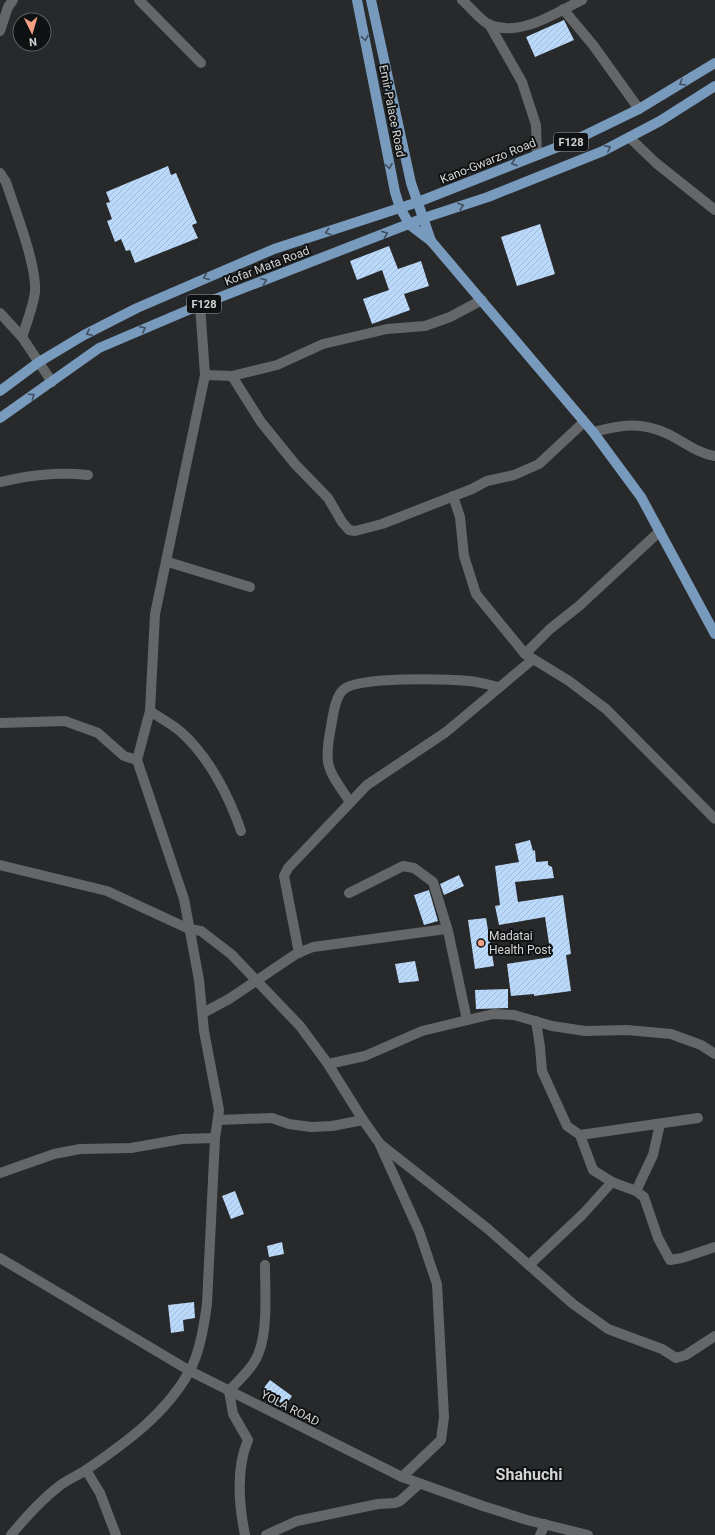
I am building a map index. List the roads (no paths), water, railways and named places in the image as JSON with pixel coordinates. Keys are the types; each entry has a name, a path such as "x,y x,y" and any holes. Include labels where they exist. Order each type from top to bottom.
{"main road":[{"name":"Emir Palace Road","path":"357,0 395,192 400,208 410,225"},
{"name":"Emir Palace Road","path":"371,0 411,183 431,240"},
{"name":"Kano-Gwarzo Road","path":"418,202 573,141 639,109 715,63"},
{"name":"F128","path":"424,218 488,197 603,151 660,121 715,86"},
{"name":"Kofar Mata Road","path":"0,391 39,362 84,335 196,281 274,249 418,202"},
{"name":"Kofar Mata Road","path":"0,418 99,348 200,305 410,225 424,218"},
{"path":"410,225 431,240 593,432 641,497 715,634"}],"street":[{"path":"0,31 8,7 12,0"},
{"path":"139,0 201,63"},
{"path":"462,0 489,24 522,82 536,125 537,155"},
{"path":"489,24 508,27 533,24 582,0"},
{"path":"563,9 598,51 639,109"},
{"path":"629,137 662,167 713,205"},
{"path":"0,173 6,182 34,273 35,291 22,337"},
{"path":"205,376 232,376 277,365 323,344 387,330 425,326 450,317 482,300"},
{"path":"11,1535 25,1518 58,1487 86,1470 135,1436 163,1407 190,1371 204,1329 207,1304 215,1138 220,1110 204,1031 199,980 184,899 137,760 150,711 155,614 168,562 205,376 200,305"},
{"path":"0,313 22,337 52,382"},
{"path":"232,376 261,422 295,464 328,498 342,522 349,530 355,531 382,524 487,481 514,475 539,464 584,422"},
{"path":"593,432 620,425 640,425 668,434 704,454 715,456"},
{"path":"0,482 34,474 64,473 88,475"},
{"path":"453,496 460,518 464,556 476,594 528,657 570,682 606,708 715,820"},
{"path":"299,952 284,876 285,872 367,785 446,732 499,687 528,657 550,629 579,606 660,531"},
{"path":"168,562 250,587"},
{"path":"350,802 330,772 326,751 334,709 343,690 355,684 379,680 471,681 499,687"},
{"path":"150,711 180,732 199,752 219,782 241,831"},
{"path":"0,724 65,720 98,733 124,756 137,760"},
{"path":"0,865 107,891 189,929 201,931 231,954 257,980 300,1026 328,1064 380,1144 420,1231 436,1284 444,1417 441,1440 402,1477"},
{"path":"349,893 403,866 414,868 433,882 446,929 466,1020"},
{"path":"203,1013 229,999 299,952 313,947 446,929"},
{"path":"328,1064 364,1056 422,1031 493,1014 514,1015 552,1026 585,1031 627,1030 672,1034 701,1045 715,1054"},
{"path":"536,1021 542,1071 567,1126 580,1135 593,1170 612,1182 636,1191 644,1197 658,1238 670,1260 682,1258 715,1247"},
{"path":"219,1120 272,1118 289,1124 311,1127 332,1126 363,1120"},
{"path":"580,1135 698,1118"},
{"path":"636,1191 653,1155 660,1124"},
{"path":"0,1173 54,1154 80,1149 131,1148 182,1139 215,1138"},
{"path":"380,1144 488,1229 573,1304 608,1329 662,1349 676,1358 686,1355 715,1336"},
{"path":"529,1265 583,1214 612,1182"},
{"name":"YOLA ROAD","path":"0,1258 190,1371 229,1392 402,1477 482,1506 588,1535"},
{"path":"245,1535 241,1493 241,1460 248,1440 233,1414 229,1392 254,1362 259,1352 265,1306 265,1265"},
{"path":"86,1470 100,1493 116,1535"},
{"path":"266,1535 297,1521 378,1504 395,1503 419,1484"},
{"path":"540,1535 545,1524"}],"place":[{"name":"Madatai Health Post","path":"481,943"}],"district":[{"name":"Shahuchi","path":"529,1474"}]}
